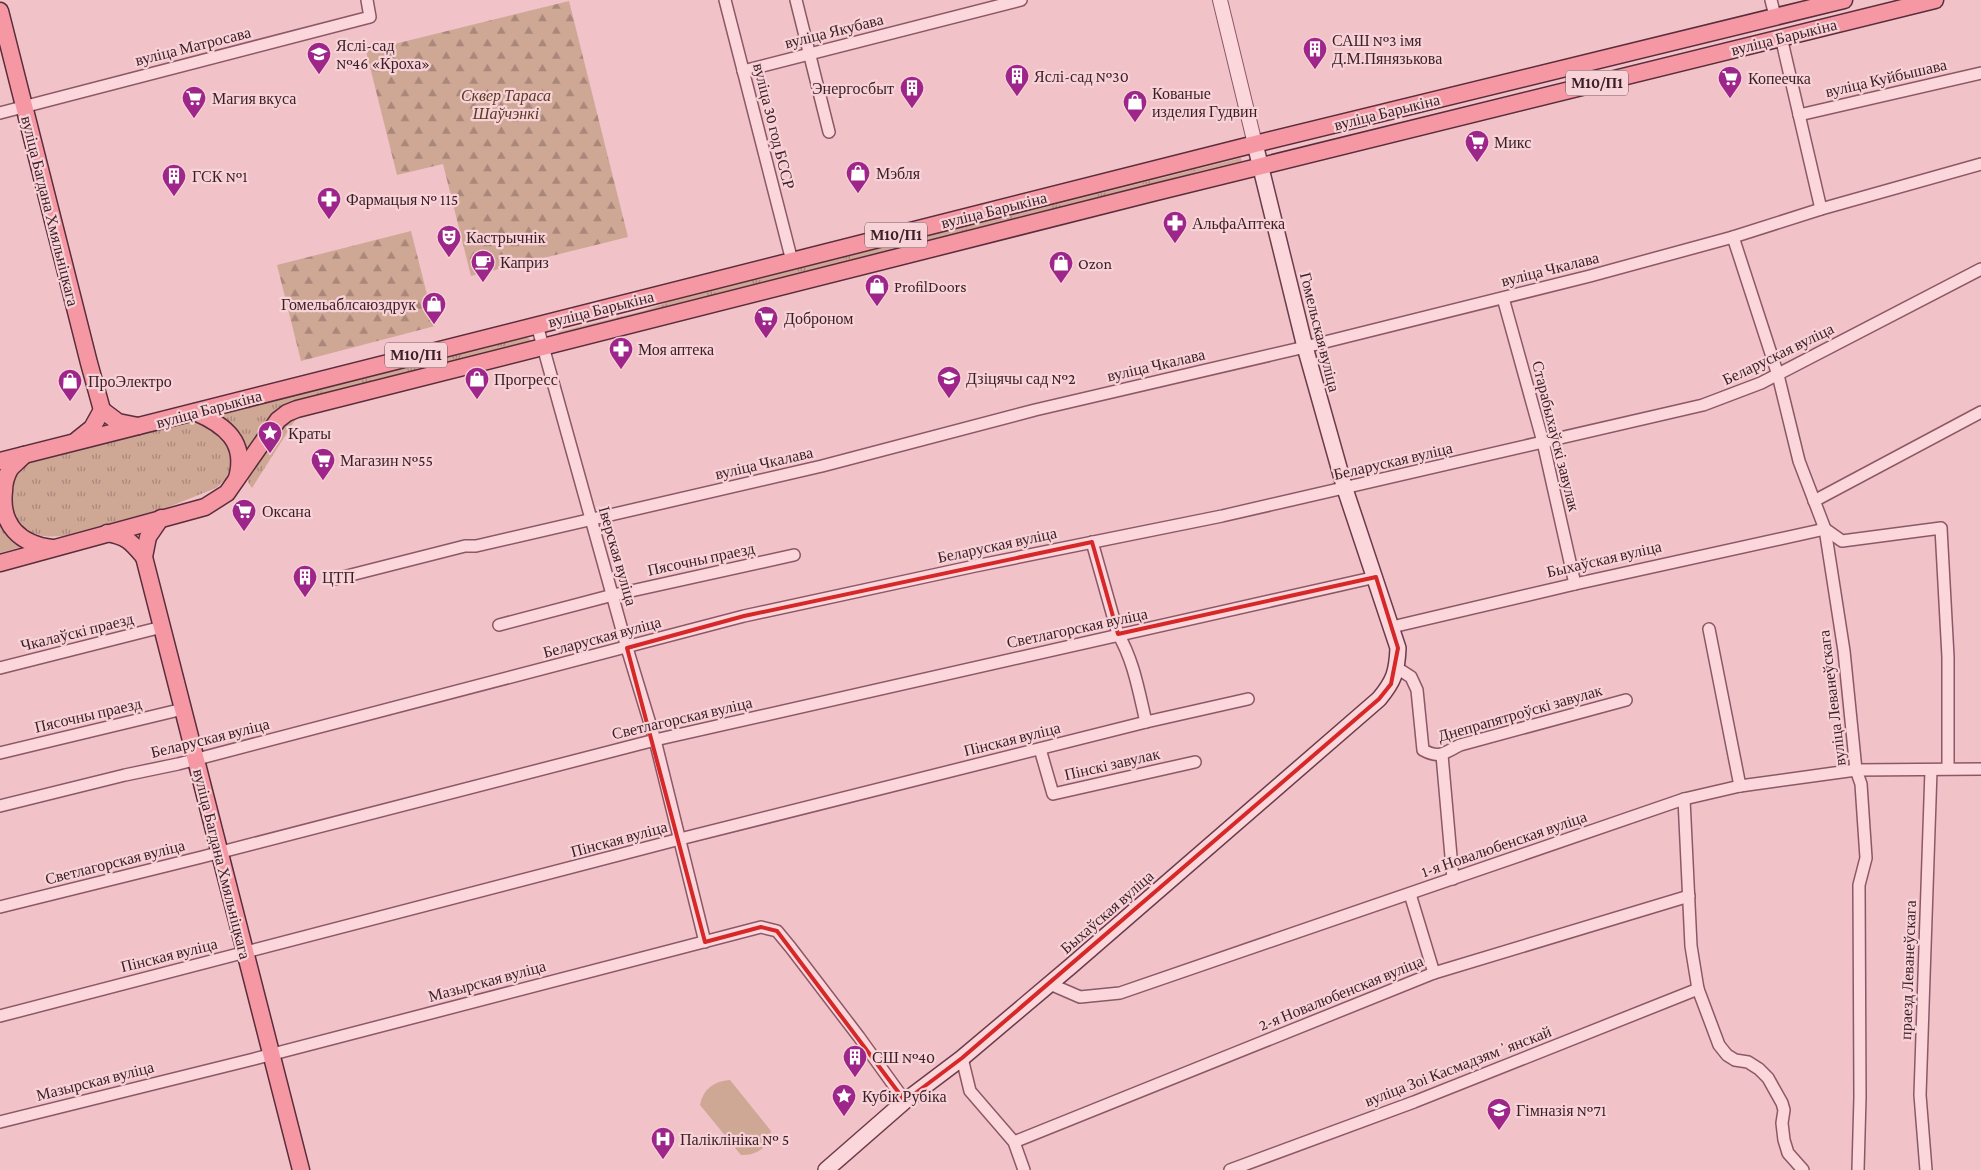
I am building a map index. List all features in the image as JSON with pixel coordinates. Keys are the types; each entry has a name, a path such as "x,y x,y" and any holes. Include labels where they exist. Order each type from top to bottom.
{"main road":[{"name":"вуліца Барыкіна","path":"0,461 1255,144 1844,0"},
{"name":"вуліца Барыкіна","path":"161,518 205,506 227,493 273,427 287,413 313,405 1934,0"},
{"name":"вуліца Багдана Хмяльніцкага","path":"0,10 102,410"},
{"name":"Гомельская вуліца","path":"1255,144 1305,346 1344,489 1376,577 1398,648 1397,668"},
{"path":"70,444 92,428 102,410 118,422 143,426"},
{"path":"195,412 210,419 231,435 237,447 239,470 235,483"},
{"name":"М10/П1","path":"25,455 10,469 5,481 3,507 6,517 11,526 28,542 37,546 55,548"},
{"path":"144,558 148,537 161,518"},
{"name":"М10/П1","path":"0,563 161,518"},
{"path":"107,533 122,536 131,541 144,558"},
{"name":"вуліца Багдана Хмяльніцкага","path":"144,558 301,1170"},
{"name":"Быхаўская вуліца","path":"826,1170 905,1101 962,1058 1050,984 1379,699 1391,684 1397,668"}],"street":[{"name":"вуліца Матросава","path":"0,113 370,17 367,0"},
{"name":"вуліца 30 год БССР","path":"725,0 792,261"},
{"path":"796,0 829,132"},
{"name":"вуліца Якубава","path":"743,71 1021,0"},
{"name":"Гомельская вуліца","path":"1220,0 1255,144"},
{"path":"1771,0 1775,16"},
{"path":"1781,37 1821,210"},
{"name":"вуліца Куйбышава","path":"1799,115 1981,73"},
{"name":"вуліца Чкалава","path":"335,579 465,546 476,546 822,466 1035,410 1503,298 1733,237 1981,164"},
{"name":"вуліца Леванеўскага","path":"1733,237 1778,375 1798,461 1825,529 1844,651 1856,770 1861,784 1866,858 1859,886 1860,1098 1858,1170"},
{"name":"Беларуская вуліца","path":"0,806 196,759 744,616 1344,489 1703,405 1729,397 1778,375 1981,269"},
{"name":"Старабыхаўскі завулак","path":"1503,298 1542,442 1575,584"},
{"name":"Іверская вуліца","path":"538,325 627,648 655,740 706,942"},
{"path":"1814,501 1981,412"},
{"path":"1825,529 1842,541 1941,528 1948,657 1948,768"},
{"name":"Быхаўская вуліца","path":"1392,627 1575,584 1825,529"},
{"path":"1092,542 1118,634 1131,663 1146,722"},
{"name":"Пясочны праезд","path":"499,625 613,595 794,555"},
{"name":"Светлагорская вуліца","path":"0,907 655,740 1376,577"},
{"name":"Чкалаўскі праезд","path":"0,668 162,627"},
{"path":"1709,629 1740,786"},
{"name":"Днепрапятроўскі завулак","path":"1397,668 1411,677 1417,690 1423,750 1432,754 1442,755 1460,745 1626,700"},
{"name":"Пінская вуліца","path":"0,1016 680,840 1146,722 1248,699"},
{"name":"Пясочны праезд","path":"0,753 184,709"},
{"name":"Пінскі завулак","path":"1040,749 1053,794 1195,762"},
{"path":"1442,755 1453,879"},
{"name":"1-я Новалюбенская вуліца","path":"1050,984 1080,997 1120,993 1684,799 1740,786 1856,770 1981,769"},
{"name":"праезд Леванеўскага","path":"1926,1170 1920,1095 1931,770"},
{"path":"1684,799 1691,946 1698,989 1719,1045 1727,1055 1735,1060 1748,1062 1759,1069 1772,1086 1784,1110 1782,1123 1788,1153 1803,1170"},
{"path":"1410,894 1434,973"},
{"name":"2-я Новалюбенская вуліца","path":"1014,1142 1434,973 1689,896"},
{"name":"Мазырская вуліца","path":"0,1122 760,927 777,931 859,1036 905,1101"},
{"name":"вуліца Зоі Касмадзямʼянскай","path":"1230,1170 1414,1102 1698,989"},
{"path":"962,1058 970,1091 1014,1142 1024,1170"}],"highlighted area":[{"path":"1092,542 1118,634 1376,577 1398,648 1391,684 1379,699 962,1058 905,1101 777,931 761,927 705,942 627,648 744,616"}],"green space":[{"name":"Сквер Тараса Шаўчэнкі","path":"569,1 628,237 471,276 443,164 397,175 366,51"},
{"path":"1241,158 1242,161 1196,172 1168,182 928,242 926,237"},
{"path":"411,231 435,326 301,361 277,265"},
{"path":"922,238 923,243 559,334 558,332 643,311 679,298"},
{"path":"527,337 531,340 528,343 277,408 246,453 236,429 217,415"},
{"path":"297,417 252,488 248,478 268,443 281,428"},
{"path":"193,421 206,423 227,442 232,465 226,479 216,488 166,508 63,536 36,534 28,531 17,520 11,504 12,487 18,472 29,463 37,459"},
{"path":"0,521 21,545 21,547 0,553"},
{"path":"730,1080 771,1131 765,1146 752,1154 741,1155 700,1105 701,1099 710,1087 719,1082"}],"place":[{"name":"САШ №3 імя Д.М.Пянязькова","path":"1315,70"},
{"name":"Яслі-сад №46 «Кроха»","path":"319,75"},
{"name":"Яслі-сад №30","path":"1017,97"},
{"name":"Копеечка","path":"1730,99"},
{"name":"Энергосбыт","path":"912,109"},
{"name":"Магия вкуса","path":"194,119"},
{"name":"Кованые изделия Гудвин","path":"1135,123"},
{"name":"Микс","path":"1477,163"},
{"name":"Мэбля","path":"858,194"},
{"name":"ГСК №1","path":"174,197"},
{"name":"Фармацыя № 115","path":"329,220"},
{"name":"АльфаАптека","path":"1175,244"},
{"name":"Кастрычнік","path":"449,258"},
{"name":"Каприз","path":"483,283"},
{"name":"Ozon","path":"1061,284"},
{"name":"ProfilDoors","path":"877,307"},
{"name":"Гомельаблсаюздрук","path":"434,325"},
{"name":"Доброном","path":"766,339"},
{"name":"Моя аптека","path":"621,370"},
{"name":"Дзіцячы сад №2","path":"949,399"},
{"name":"Прогресс","path":"477,400"},
{"name":"ПроЭлектро","path":"70,402"},
{"name":"Краты","path":"270,454"},
{"name":"Магазин №55","path":"323,481"},
{"name":"Оксана","path":"244,532"},
{"name":"ЦТП","path":"305,598"},
{"name":"СШ №40","path":"855,1078"},
{"name":"Кубік Рубіка","path":"844,1117"},
{"name":"Гімназія №71","path":"1499,1131"},
{"name":"Паліклініка № 5","path":"663,1160"}]}
